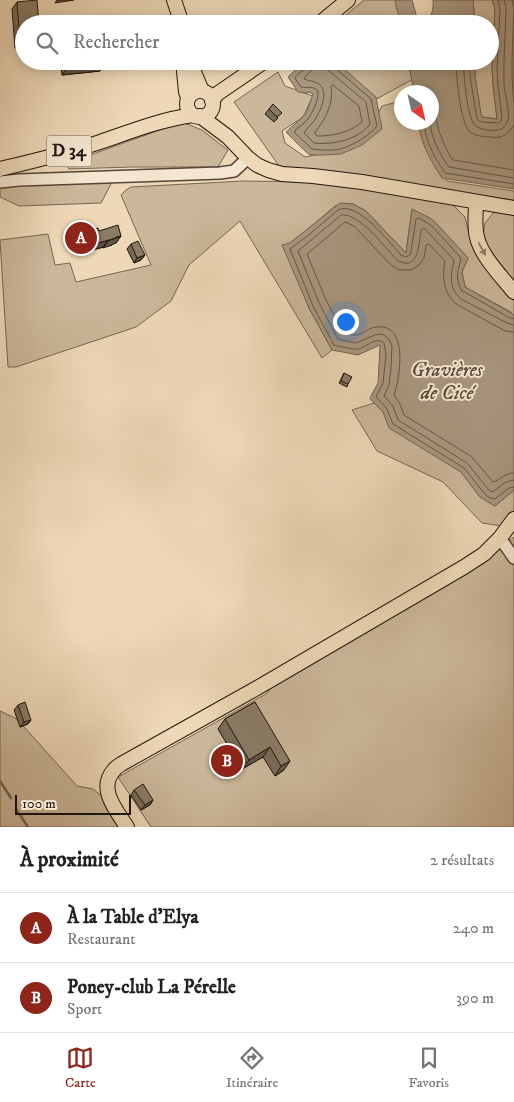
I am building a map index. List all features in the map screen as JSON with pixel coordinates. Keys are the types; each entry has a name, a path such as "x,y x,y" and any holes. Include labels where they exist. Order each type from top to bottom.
{"main road":[{"path":"174,0 179,15"},
{"path":"330,15 348,0"},
{"path":"184,70 186,92 200,103 248,158 268,170 282,174 362,182 514,208"},
{"path":"194,70 200,103"},
{"name":"D 34","path":"0,168 67,152 137,128 200,103 217,94 251,70"},
{"path":"476,202 476,236 491,263 514,292"},
{"path":"128,827 111,802 107,790 107,781 114,770 123,763 257,688 464,567 484,554 500,538 514,519"}],"street":[{"path":"0,182 220,174 234,171 248,158"},
{"path":"500,538 514,558"}],"shaded area":[{"path":"364,0 398,0 402,15 346,15"},
{"path":"473,0 492,0 495,8 495,15 474,15"},
{"path":"330,70 415,70 417,77 402,85 394,85 394,90 371,102"},
{"path":"475,70 492,70 497,119 482,117"},
{"path":"278,72 285,86 313,96 303,117 282,131 285,143 305,157 362,145 382,106 394,103 394,130 420,130 422,138 447,181 514,191 514,200 279,166 234,102"},
{"path":"182,122 202,130 228,150 218,167 69,169 65,164"},
{"path":"243,181 315,182 384,190 453,205 465,217 470,238 485,264 514,301 514,316 511,312 465,287 462,272 468,258 435,222 412,209 406,253 366,211 353,204 335,206 290,243 301,286 309,308 332,350 322,358 240,221 189,265 171,301 136,327 16,367 8,367 0,240 48,234 55,265 70,263 76,282 151,265 121,195 126,190 131,187"},
{"path":"112,182 101,203 19,206 0,197 0,185"},
{"path":"494,212 514,215 514,286 494,261 483,236 485,223"},
{"path":"374,403 461,472 480,497 495,506 514,490 514,511 502,526 482,523 443,482 377,451 352,410"},
{"path":"514,537 514,827 151,827 118,777 266,694 274,684 473,567 495,553"},
{"path":"0,711 17,719 77,786 93,789 103,797 122,827 0,827"}],"water":[{"path":"395,0 412,0 416,15 398,15"},
{"path":"433,0 473,0 474,15 431,15"},
{"path":"492,0 514,0 514,189 442,178 427,152 420,130 439,130 439,85 413,85 410,70 475,70 482,117 497,119 492,70 499,70 499,15 495,15 495,8"},
{"path":"295,70 345,70 376,97 382,129 362,145 341,154 310,155 286,132 306,114 313,94 298,92 288,77"},
{"name":"Gravières de Cicé","path":"340,203 353,204 366,211 406,253 412,209 430,218 468,258 462,272 465,287 514,316 514,490 495,506 480,497 461,472 389,428 383,412 370,398 378,383 380,345 358,355 332,350 309,308 282,245 290,243"}],"building":[{"path":"37,0 38,15 18,15 17,2"},
{"path":"273,104 282,113 277,117 269,109"},
{"path":"118,225 121,236 89,247 85,232 98,228 99,231"},
{"path":"138,241 145,255 137,258 131,244"},
{"path":"344,373 352,377 348,384 341,381"},
{"path":"25,702 31,720 24,722 18,705"},
{"path":"255,702 290,761 281,766 270,747 249,760 225,719"},
{"path":"143,784 153,800 145,805 134,790"}],"waterway":[{"path":"0,781 11,798"},
{"path":"16,809 28,827"}],"place":[{"name":"À la Table d’Elya","path":"81,238"},
{"name":"Poney-club La Pérelle","path":"227,761"}]}
